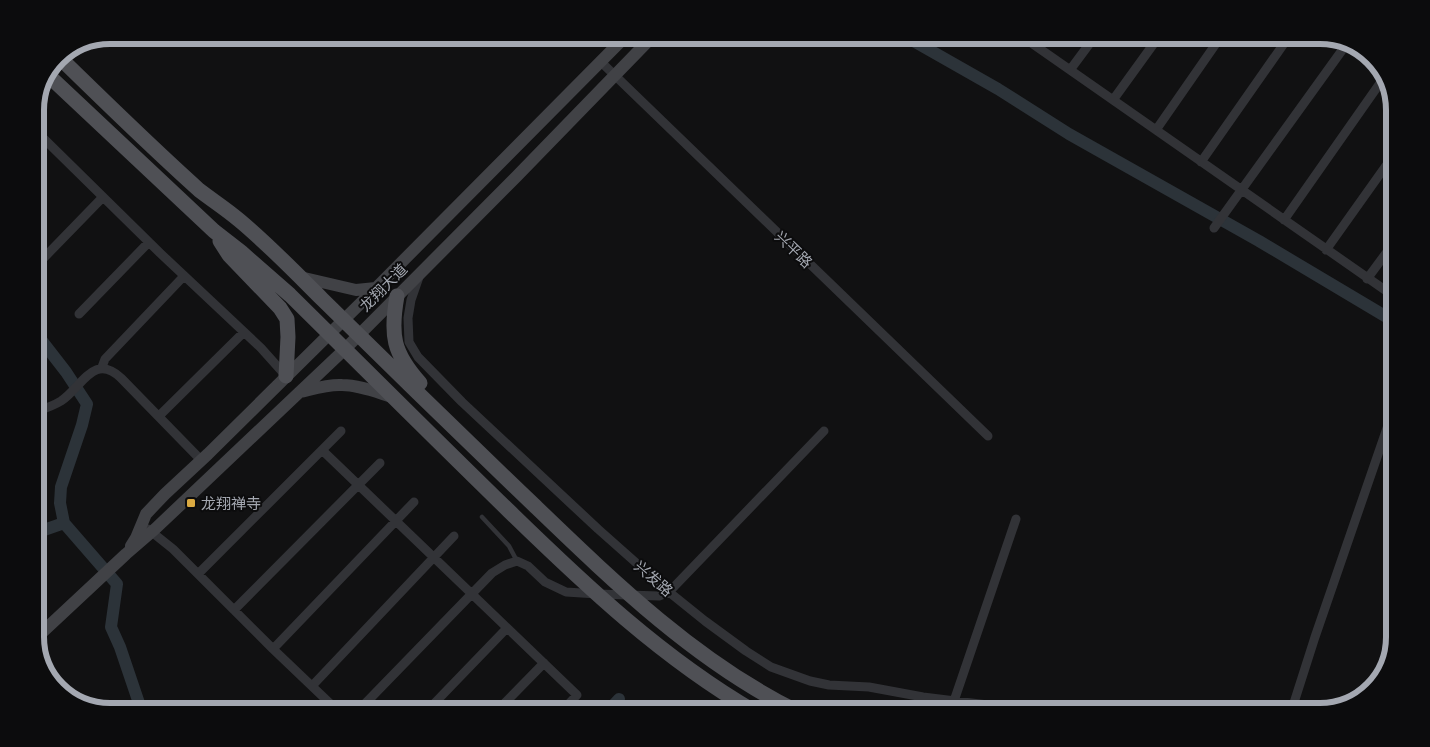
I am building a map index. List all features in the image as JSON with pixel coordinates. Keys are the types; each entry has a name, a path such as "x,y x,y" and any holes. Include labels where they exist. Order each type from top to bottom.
{"main road":[{"name":"龙翔大道","path":"146,528 146,514 158,500 344,320 618,44"},
{"name":"龙翔大道","path":"44,631 126,554 136,538 146,528 300,392 344,350 645,44"},
{"path":"64,62 178,171 240,221 300,277 568,538 661,622 708,657 781,703"},
{"path":"52,80 214,231 283,289 535,536 597,594 658,646 739,703"},
{"path":"214,231 229,255 280,308 286,320 288,337 286,376"},
{"path":"300,277 356,290 376,288"},
{"path":"396,296 393,334 408,370 454,418 477,450"},
{"path":"300,392 342,385 392,396"}],"street":[{"path":"1036,44 1112,100 1386,291"},
{"path":"1070,70 1089,44"},
{"path":"1112,100 1153,44"},
{"path":"1156,130 1216,44"},
{"path":"1201,162 1284,44"},
{"path":"1214,228 1344,48"},
{"name":"兴平路","path":"600,62 988,436"},
{"path":"1284,220 1380,83"},
{"path":"44,139 184,276 261,348 286,376"},
{"path":"1326,250 1386,166"},
{"path":"44,258 103,197"},
{"path":"79,314 149,242"},
{"path":"1367,279 1386,253"},
{"name":"兴发路","path":"420,273 408,318 410,342 418,357 462,402 669,592 746,651 771,667 810,681 829,685 869,688 971,703"},
{"path":"102,368 105,359 184,276"},
{"path":"158,416 244,332"},
{"path":"44,408 62,400 91,372 102,368 114,371 201,460"},
{"path":"198,574 341,431"},
{"path":"366,703 492,573 505,565 517,561 528,566 544,582 566,592 659,596 669,592 824,431"},
{"path":"1294,703 1386,431"},
{"path":"322,450 577,695 569,703"},
{"path":"234,610 380,463"},
{"path":"273,649 414,502"},
{"path":"954,701 1016,519"},
{"path":"146,528 173,549 330,703"},
{"path":"312,686 454,536"},
{"path":"435,703 508,628"},
{"path":"505,703 544,663"}],"lane":[{"path":"482,517 509,546 517,561"}],"waterway":[{"path":"919,44 998,89 1069,134 1259,241 1386,317"},
{"path":"44,344 87,404 82,425 61,487 60,503 64,523 117,584 111,627 120,647 139,703"},
{"path":"44,530 64,523"},
{"path":"615,703 619,699"}],"place":[{"name":"龙翔禅寺","path":"191,503"}]}
